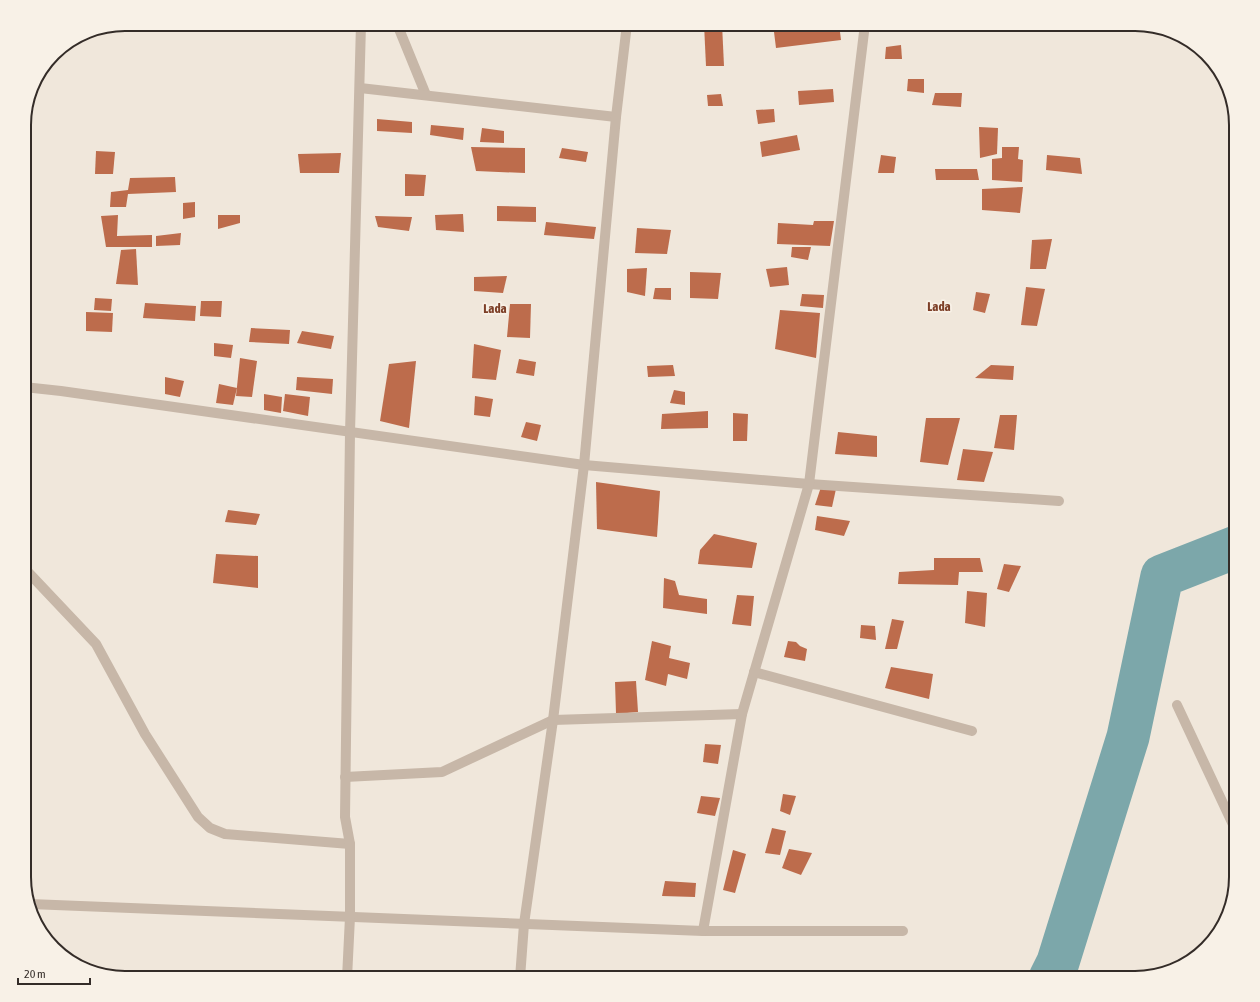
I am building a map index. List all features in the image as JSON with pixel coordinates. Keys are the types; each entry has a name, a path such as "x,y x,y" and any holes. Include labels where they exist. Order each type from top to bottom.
{"street":[{"path":"347,971 350,917 350,844 345,817 345,777 350,433 361,31"},
{"path":"400,31 426,95"},
{"path":"521,971 524,924 553,720 584,465 616,117 626,31"},
{"path":"703,931 742,714 810,484 864,31"},
{"path":"360,88 616,117"},
{"path":"31,388 584,465 810,484 1059,502"},
{"path":"31,576 96,644 145,734 198,817 210,828 225,834 350,844"},
{"path":"754,672 972,732"},
{"path":"1177,705 1229,816"},
{"path":"345,777 442,772 553,720 742,714"},
{"path":"35,904 703,931 903,931"}],"building":[{"path":"704,31 722,31 724,66 706,66"},
{"path":"774,31 840,31 841,40 776,48"},
{"path":"901,45 902,59 885,59 886,47"},
{"path":"908,79 924,79 924,93 907,91"},
{"path":"833,89 834,102 799,105 798,91"},
{"path":"935,93 962,93 961,107 932,105"},
{"path":"721,94 723,106 708,106 707,95"},
{"path":"774,109 775,122 758,124 756,110"},
{"path":"377,119 412,122 412,133 377,131"},
{"path":"431,125 464,128 463,140 430,135"},
{"path":"979,127 998,128 997,154 980,158"},
{"path":"482,128 504,131 504,143 480,142"},
{"path":"797,135 800,150 762,157 760,142"},
{"path":"471,147 525,148 525,173 476,171"},
{"path":"1002,147 1019,147 1018,159 1023,160 1022,182 992,180 992,159 1002,158"},
{"path":"562,148 588,152 586,162 559,158"},
{"path":"96,151 115,152 113,174 95,174"},
{"path":"341,153 339,173 300,173 298,154"},
{"path":"881,155 896,157 894,173 878,173"},
{"path":"1047,155 1080,158 1082,174 1046,170"},
{"path":"935,169 977,169 979,180 936,180"},
{"path":"405,174 426,175 424,196 405,196"},
{"path":"175,177 176,192 128,194 126,207 110,207 111,192 128,190 130,178"},
{"path":"1023,187 1020,213 982,210 982,189"},
{"path":"195,202 195,217 183,219 183,203"},
{"path":"497,206 536,207 536,222 497,221"},
{"path":"463,214 464,232 436,230 435,215"},
{"path":"118,215 117,236 152,235 152,247 106,247 101,216"},
{"path":"218,215 240,215 240,223 218,229"},
{"path":"375,216 412,217 409,231 378,227"},
{"path":"814,221 834,221 830,246 777,244 778,223 813,225"},
{"path":"546,222 596,227 594,239 544,235"},
{"path":"637,228 671,230 667,254 635,253"},
{"path":"181,233 180,245 156,246 156,236"},
{"path":"1052,239 1046,269 1030,269 1032,240"},
{"path":"792,247 811,247 808,260 791,257"},
{"path":"136,249 138,285 116,284 121,250"},
{"path":"787,267 789,285 770,287 766,269"},
{"path":"647,268 645,296 627,292 627,269"},
{"path":"690,272 721,273 718,299 690,298"},
{"path":"507,276 503,293 474,291 474,277"},
{"path":"1026,287 1045,289 1037,326 1021,325"},
{"path":"655,288 671,288 671,300 653,299"},
{"path":"976,292 990,294 985,313 973,310"},
{"path":"802,294 824,295 823,308 800,306"},
{"path":"95,298 112,299 111,311 94,310"},
{"path":"201,301 222,301 221,317 200,316"},
{"path":"145,303 196,306 195,321 143,318"},
{"path":"510,304 531,304 530,338 507,337"},
{"path":"780,310 820,313 816,358 775,349"},
{"path":"86,312 113,313 112,332 86,331"},
{"path":"251,328 290,330 289,344 249,342"},
{"path":"302,331 334,336 331,349 297,343"},
{"path":"214,343 233,345 231,358 214,356"},
{"path":"474,344 501,350 496,380 472,378"},
{"path":"240,358 257,361 252,397 236,396"},
{"path":"519,359 536,362 534,376 516,373"},
{"path":"416,361 409,428 380,421 389,364"},
{"path":"673,365 675,376 648,377 647,366"},
{"path":"991,365 1014,366 1013,380 975,378"},
{"path":"165,377 184,381 180,397 165,394"},
{"path":"297,377 333,379 332,394 296,390"},
{"path":"219,384 237,388 233,405 216,403"},
{"path":"674,390 685,392 685,405 670,403"},
{"path":"264,394 282,397 281,413 264,410"},
{"path":"285,394 310,397 308,416 283,411"},
{"path":"475,396 493,399 490,417 474,415"},
{"path":"708,411 708,428 661,429 662,414"},
{"path":"733,413 748,414 747,441 733,441"},
{"path":"1000,415 1017,415 1014,450 994,448"},
{"path":"926,418 960,418 948,465 920,462"},
{"path":"526,422 541,425 537,441 521,437"},
{"path":"838,432 877,436 877,457 835,454"},
{"path":"963,449 993,452 984,482 957,480"},
{"path":"596,482 660,491 657,537 597,529"},
{"path":"821,487 836,489 832,507 815,505"},
{"path":"228,510 260,514 256,525 225,522"},
{"path":"817,516 850,521 844,536 815,530"},
{"path":"714,534 757,543 752,568 698,564 700,550"},
{"path":"216,554 258,556 258,588 213,583"},
{"path":"934,558 980,558 983,572 959,572 958,585 898,584 899,572 934,570"},
{"path":"1004,564 1021,566 1009,592 997,589"},
{"path":"664,578 675,581 679,595 707,599 707,614 663,608"},
{"path":"967,591 987,593 985,627 965,623"},
{"path":"737,595 754,596 751,626 732,624"},
{"path":"892,619 904,621 897,649 885,649"},
{"path":"861,625 875,626 876,640 860,638"},
{"path":"652,641 671,646 669,658 690,663 687,679 668,674 666,686 645,680"},
{"path":"788,641 796,642 800,646 807,649 805,661 784,657"},
{"path":"891,667 933,674 929,699 885,688"},
{"path":"636,681 638,712 616,714 615,682"},
{"path":"705,744 721,745 718,764 703,762"},
{"path":"783,794 796,796 790,815 780,811"},
{"path":"701,796 720,798 715,816 697,813"},
{"path":"772,828 786,831 780,855 765,853"},
{"path":"789,849 812,853 801,875 782,868"},
{"path":"733,850 746,854 735,893 723,890"},
{"path":"665,881 696,883 695,897 662,896"}],"waterway":[{"path":"1054,971 1058,962 1128,737 1162,576 1229,550"}],"district":[{"name":"Lada","path":"939,306"},
{"name":"Lada","path":"495,308"}]}
